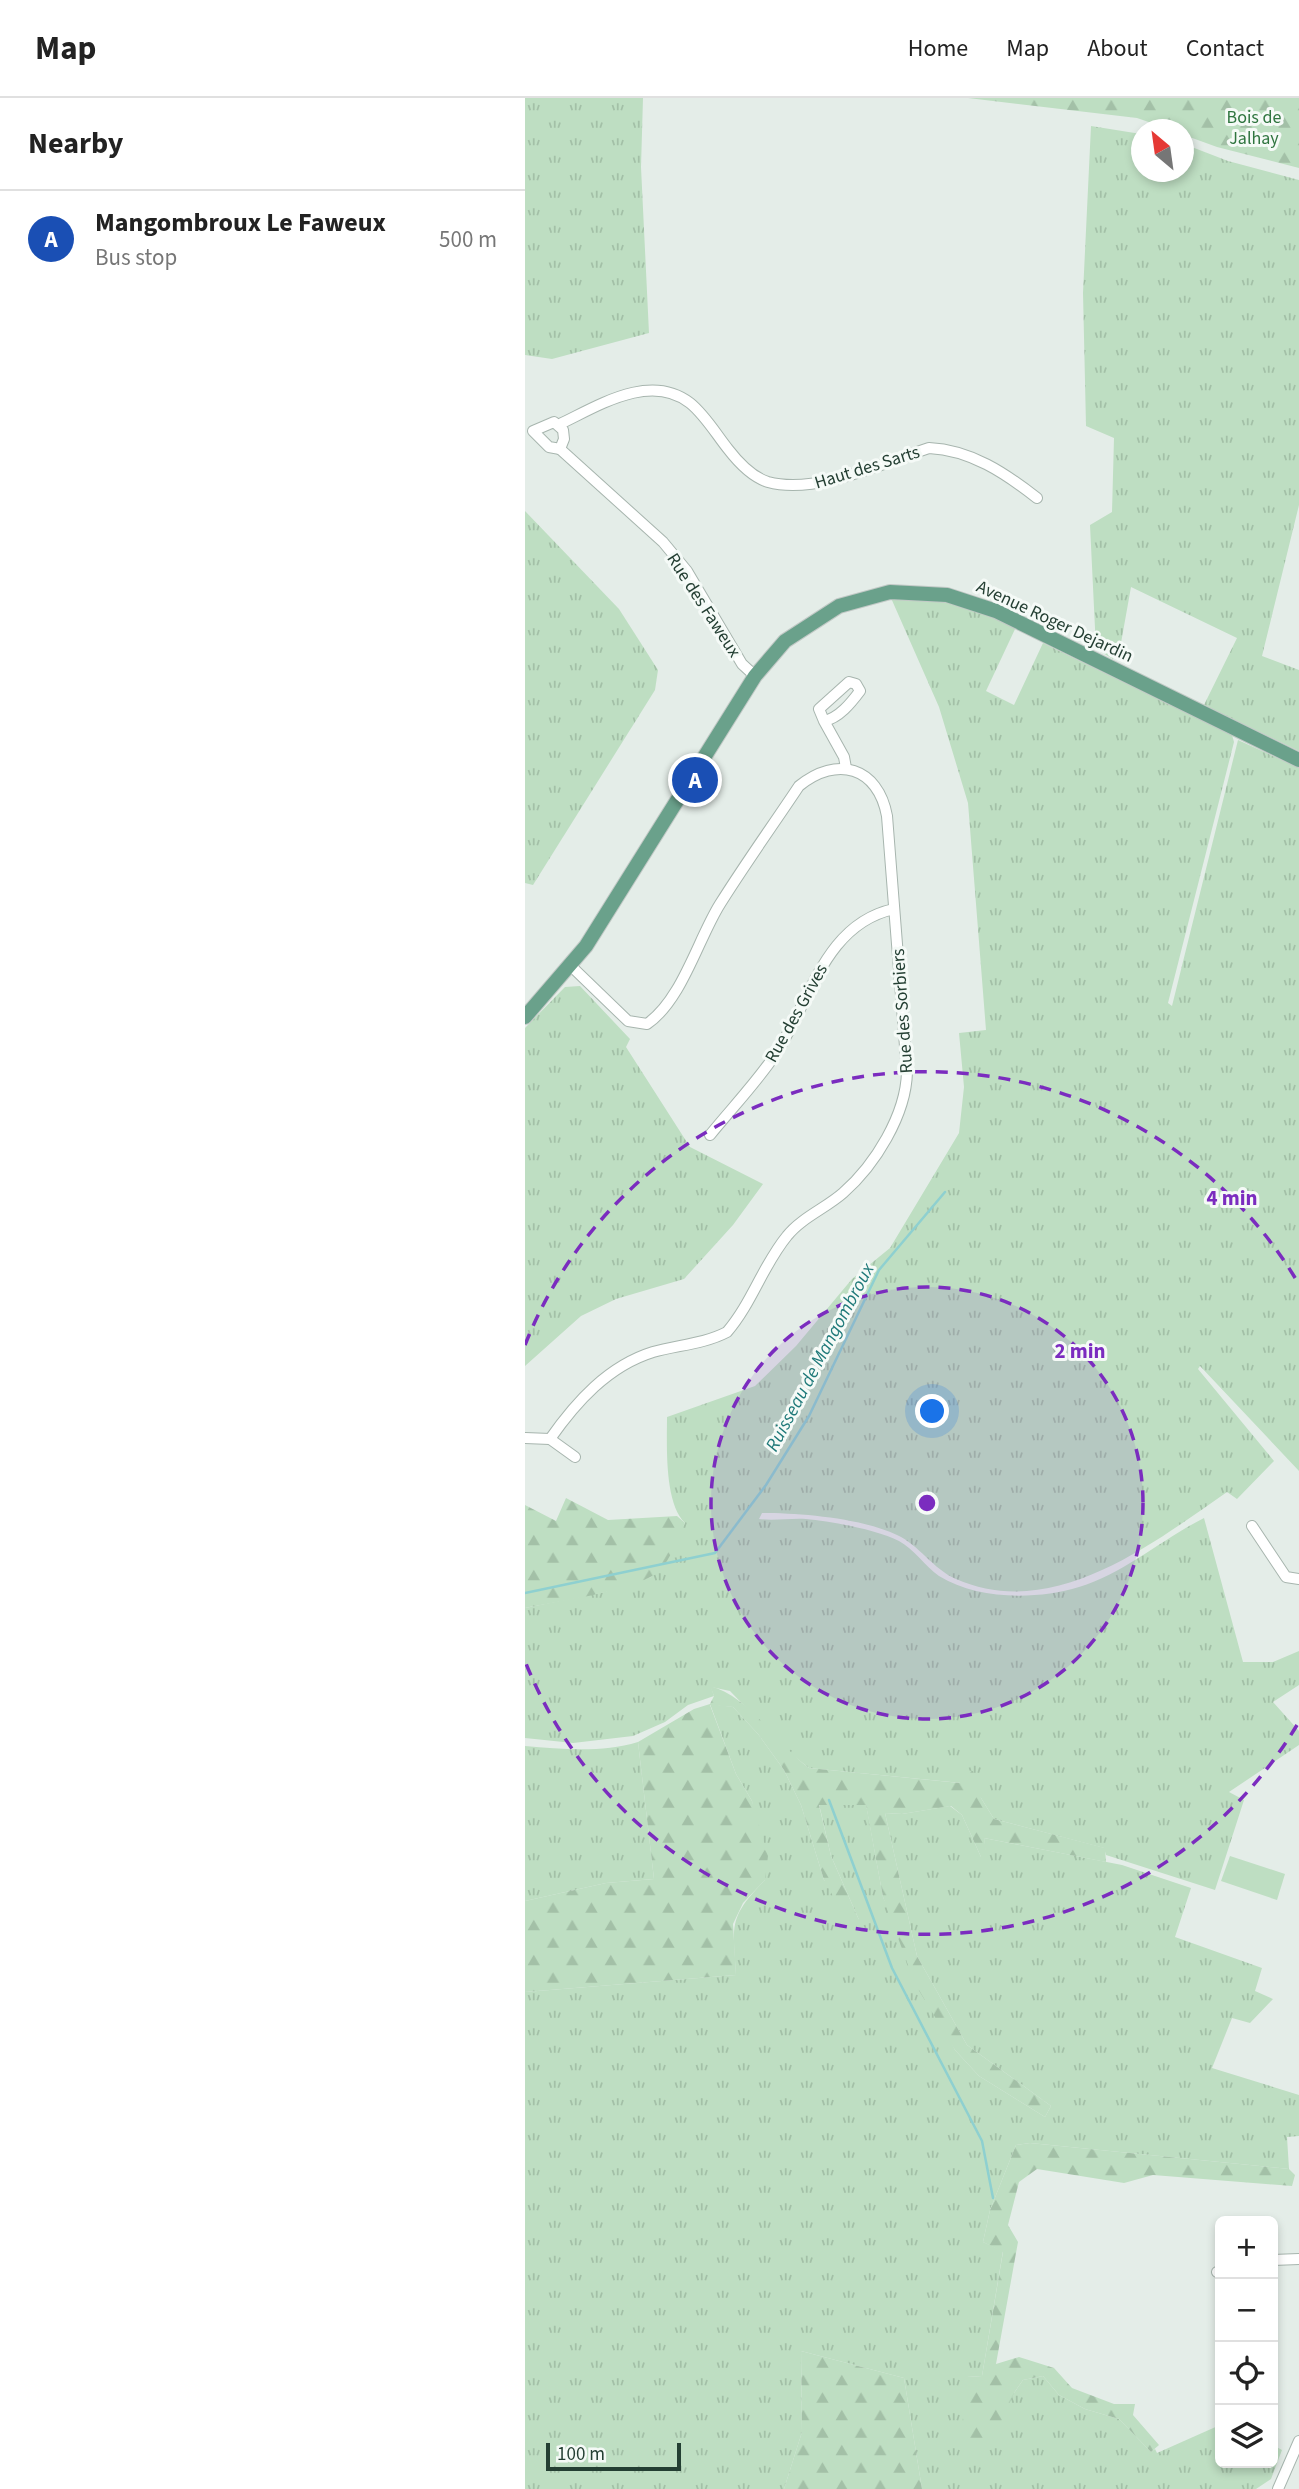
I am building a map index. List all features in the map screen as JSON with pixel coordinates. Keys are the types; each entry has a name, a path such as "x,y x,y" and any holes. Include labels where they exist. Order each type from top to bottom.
{"main road":[{"name":"Avenue Roger Dejardin","path":"525,1017 571,965 608,914 755,676 785,641 839,606 890,592 947,595 996,611 1299,760"}],"street":[{"name":"Haut des Sarts","path":"560,449 549,447 529,429 560,424 609,401 640,391 662,391 689,403 741,465 765,481 807,486 929,448 946,449 1003,472 1037,498"},
{"path":"560,424 564,439 560,449"},
{"name":"Rue des Faweux","path":"560,449 663,542 687,571 743,664 755,676"},
{"path":"571,965 628,1021 647,1024 658,1017 672,996 719,906 799,786 814,774 846,768 824,721"},
{"name":"Rue des Sorbiers","path":"550,1439 585,1396 623,1365 655,1352 715,1338 727,1332 790,1232 842,1194 872,1160 898,1112 907,1084 885,802 869,779 846,768"},
{"name":"Rue des Grives","path":"710,1135 776,1053 838,942 877,913 894,909"},
{"path":"525,1438 550,1439 575,1457"},
{"path":"1252,1526 1286,1577 1299,1580"},
{"path":"1278,2260 1299,2259"},
{"path":"1278,2489 1299,2441"}],"green space":[{"path":"525,98 643,98 641,167 649,333 552,359 525,355"},
{"name":"Bois de Jalhay","path":"968,98 1299,98 1299,168 1194,139 1194,119 1137,118"},
{"path":"1091,126 1131,132 1131,182 1194,182 1194,148 1228,161 1299,180 1299,505 1262,656 1299,670 1299,751 1204,705 1237,638 1131,587 1121,643 1113,659 1096,649 1090,525 1112,512 1114,438 1086,426 1083,293"},
{"path":"525,511 619,609 658,670 655,690 533,885 525,883"},
{"path":"931,597 975,607 1016,627 986,691 1014,705 1043,643 1232,735 1234,742 1168,1003 1172,1006 1238,740 1299,768 1299,1471 1200,1366 1198,1369 1274,1461 1237,1499 1227,1492 1134,1554 1065,1584 1029,1591 992,1590 948,1575 905,1539 866,1524 794,1514 762,1513 759,1519 816,1520 879,1533 904,1544 939,1576 954,1584 989,1593 1026,1596 1062,1591 1096,1581 1128,1565 1204,1518 1243,1662 1273,1662 1299,1651 1299,1685 1273,1702 1299,1731 1299,1745 1229,1792 1244,1800 1215,1890 1106,1855 1104,1848 994,1819 981,1798 961,1783 809,1768 790,1753 730,1691 711,1687 714,1696 688,1705 665,1722 633,1736 573,1743 525,1738 525,1608 604,1592 651,1577 685,1523 678,1514 670,1488 667,1417 755,1386 796,1346 852,1279 890,1248 959,1133 964,1087 959,1033 986,1030 968,803 939,707 891,598"},
{"path":"580,986 630,1039 626,1047 690,1147 763,1184 733,1225 684,1279 616,1299 581,1316 525,1366 525,1028 565,987"},
{"path":"566,1498 608,1520 677,1516 685,1523 668,1560 650,1577 617,1589 525,1608 525,1505 556,1521"},
{"path":"710,1686 724,1691 750,1710 809,1768 960,1783 960,1770 973,1771 981,1798 994,1819 1105,1848 1106,1862 984,1838 987,1857 981,1857 962,1815 951,1806 902,1814 885,1813 917,1956 967,2045 1051,2106 1045,2117 979,2076 955,2050 915,1984 883,1897 866,1805 819,1805 831,1856 859,1920 851,1928 824,1880 801,1805 784,1770 758,1734 733,1707 710,1705 736,1774 752,1801 768,1856 765,1880 743,1903 733,1924 736,1975 525,1992 525,1901 606,1883 654,1879 638,1742 694,1709 710,1704 714,1696"},
{"path":"710,1704 733,1707 758,1734 784,1770 801,1805 824,1880 859,1920 831,1856 819,1804 866,1804 883,1897 955,2050 979,2076 1045,2117 1051,2106 967,2045 917,1956 885,1813 902,1814 950,1806 962,1815 981,1857 986,1857 984,1838 1122,1865 1191,1888 1175,1937 1262,1968 1255,1991 1273,1999 1250,2023 1232,2018 1212,2068 1299,2095 1299,2136 1287,2137 1289,2169 1030,2143 1016,2145 990,2210 983,2242 1003,2251 982,2376 967,2377 1014,2393 1023,2380 1043,2376 1059,2395 1085,2409 1119,2419 1151,2452 1155,2449 1157,2453 1215,2427 1215,2468 1275,2468 1271,2479 1256,2489 922,2489 904,2378 801,2351 802,2432 784,2489 525,2489 525,1992 736,1975 735,1923 744,1904 765,1880 752,1801 736,1774"},
{"path":"638,1742 654,1879 606,1883 525,1901 525,1746 596,1749"},
{"path":"1230,1856 1285,1874 1277,1900 1221,1881"},
{"path":"1030,2143 1289,2169 1295,2175 1292,2186 1153,2175 1124,2183 1037,2169 1019,2182 1008,2225 1018,2242 996,2364 1019,2357 1054,2368 1072,2388 1114,2404 1135,2404 1133,2415 1159,2445 1151,2452 1119,2419 1085,2409 1059,2395 1043,2376 1023,2380 1014,2393 990,2447 972,2455 961,2436 967,2377 982,2376 1003,2252 983,2242 990,2210 1016,2145"},
{"path":"801,2351 904,2378 922,2489 784,2489 802,2432"}],"waterway":[{"name":"Ruisseau de Mangombroux","path":"525,1593 715,1553 766,1485 809,1416 879,1270 945,1192"},
{"path":"829,1800 892,1968 982,2141 993,2198"}],"place":[{"name":"Mangombroux Le Faweux","path":"695,780"}]}
